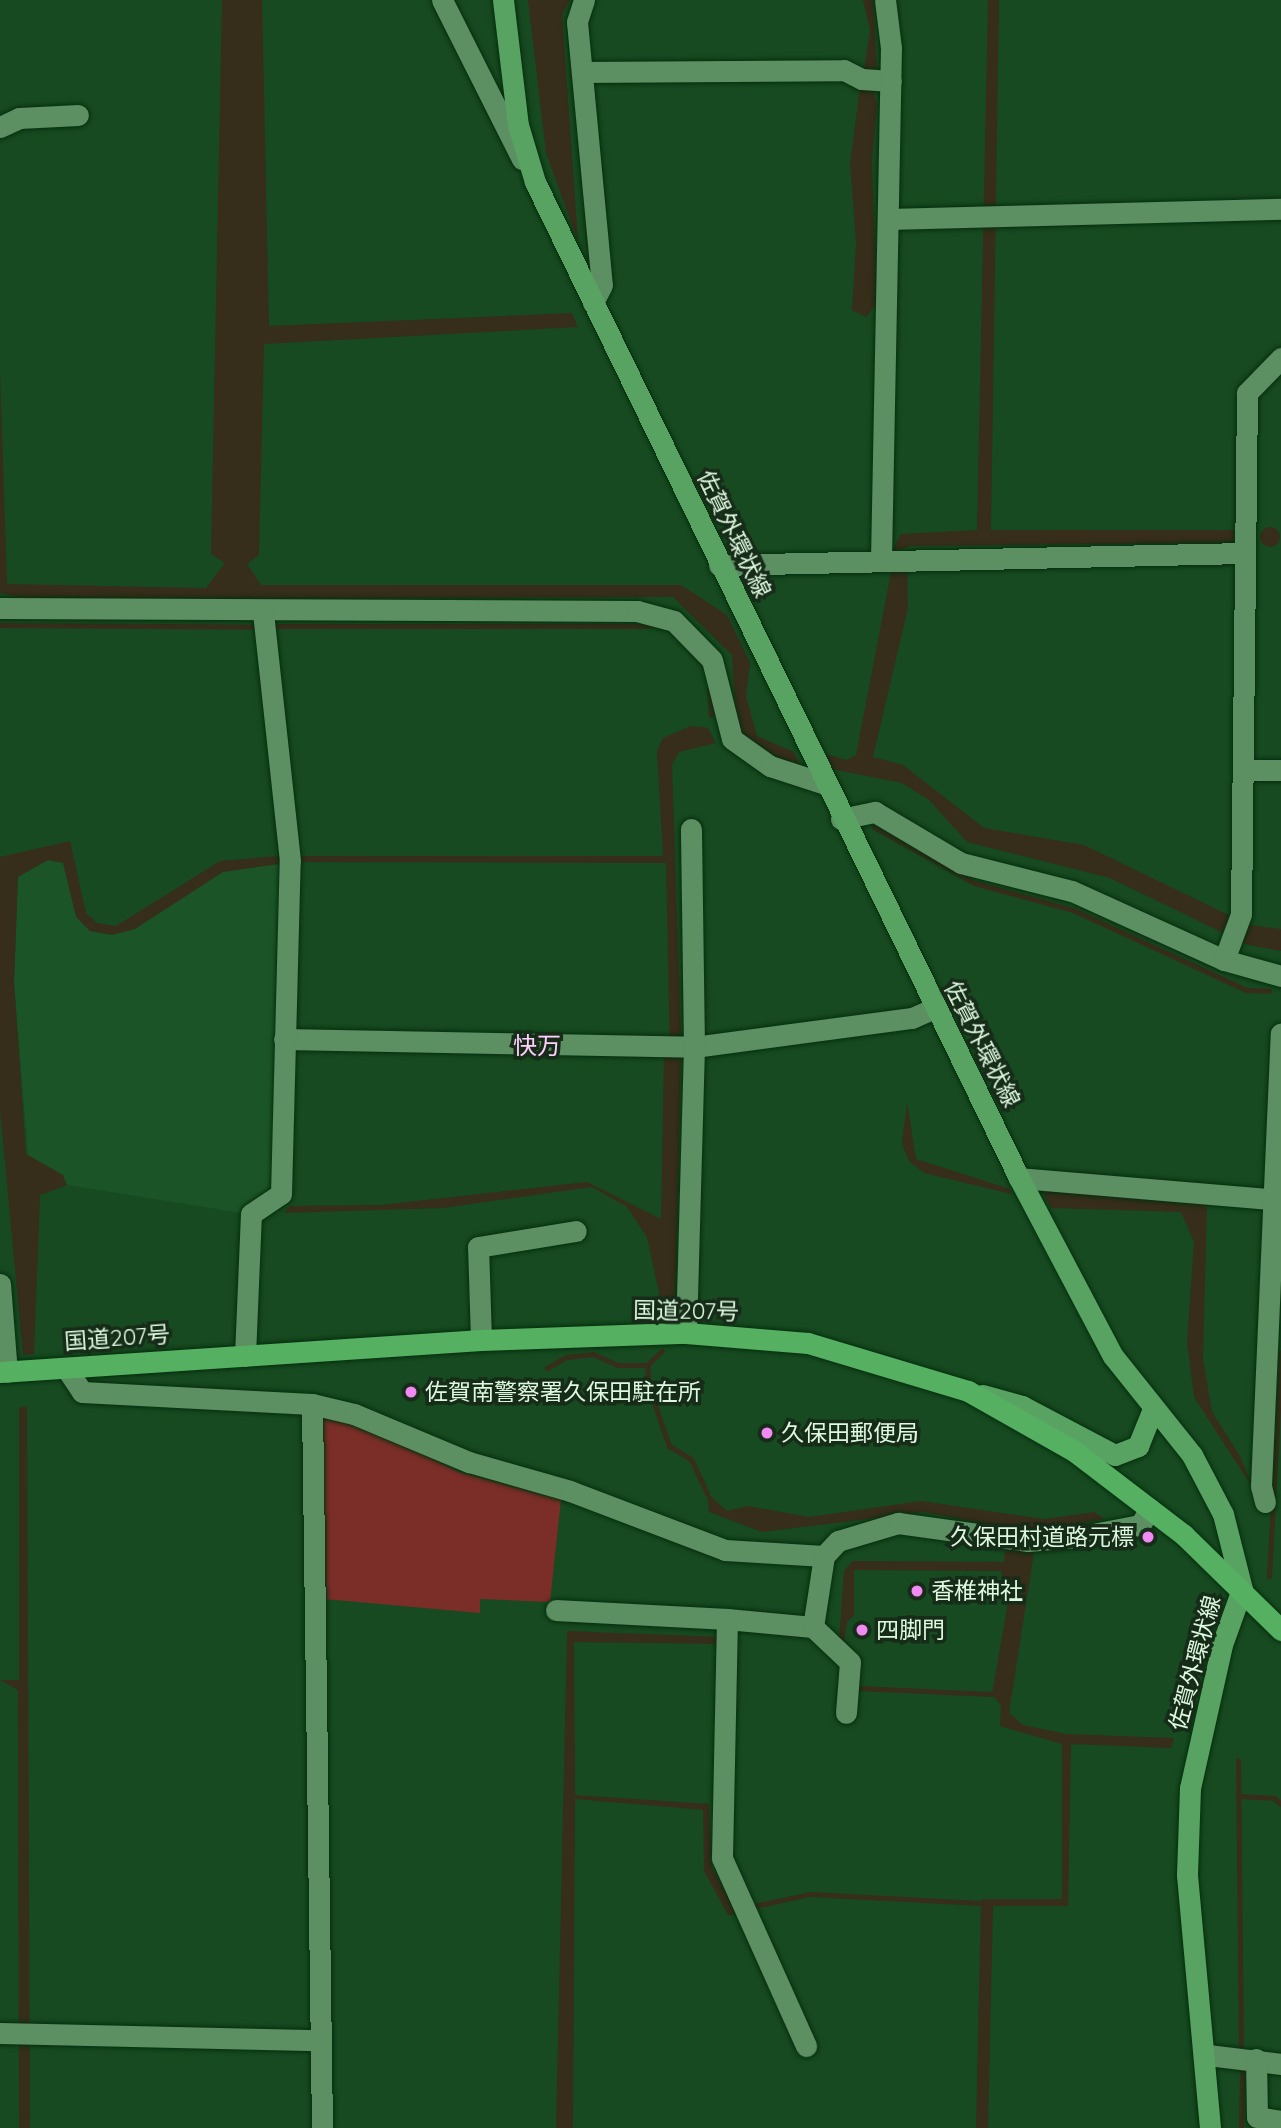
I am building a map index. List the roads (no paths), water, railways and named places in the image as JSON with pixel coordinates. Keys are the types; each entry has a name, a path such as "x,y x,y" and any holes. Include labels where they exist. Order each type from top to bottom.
{"highway":[{"name":"国道207号","path":"3,1372 481,1340 686,1333 808,1343 968,1391 1074,1451 1150,1509 1242,1590 1281,1630"}],"main road":[{"name":"佐賀外環状線","path":"503,0 518,125 535,182 841,818 1020,1178 1112,1356 1152,1412 1192,1455 1223,1514 1242,1590 1222,1645 1190,1788 1187,1875 1208,2055 1210,2128"},
{"path":"968,1391 1022,1406 1115,1455 1138,1446 1152,1412"}],"street":[{"path":"442,0 535,182"},
{"path":"584,0 577,22 602,285 593,303"},
{"path":"885,0 876,80 889,219 893,558"},
{"path":"582,72 844,70 876,80"},
{"path":"0,127 19,118 78,115"},
{"path":"889,219 1281,209"},
{"path":"1227,952 1241,914 1247,393 1281,358"},
{"path":"719,565 1245,542"},
{"path":"0,608 263,622 637,611 674,621 712,660 728,731 770,766 825,784"},
{"path":"245,1356 251,1214 281,1194 290,861 263,622"},
{"path":"1244,770 1281,770"},
{"path":"841,818 875,812 961,863 1072,891 1281,976"},
{"path":"686,1333 680,1047 691,829"},
{"path":"284,1039 680,1047 912,1018 934,1007"},
{"path":"1265,1502 1261,1486 1279,1200 1281,1033"},
{"path":"1020,1178 1279,1200"},
{"path":"481,1340 478,1247 576,1231"},
{"path":"0,1284 3,1372"},
{"path":"66,1368 82,1392 312,1404 725,1550 824,1556"},
{"path":"312,1404 322,2128"},
{"path":"813,1627 824,1556 838,1541 898,1523 1021,1540 1140,1525 1150,1509"},
{"path":"556,1610 727,1631 813,1627 850,1662 846,1713"},
{"path":"727,1631 722,1858 806,2046"},
{"path":"6,2033 319,2040"},
{"path":"1208,2055 1281,2064"},
{"path":"1255,2060 1258,2117 1281,2121"}],"waterway":[{"path":"0,625 259,627"},
{"path":"268,626 648,626"},
{"path":"709,689 711,715"},
{"path":"874,827 974,883 1073,910 1246,990 1269,991"},
{"path":"662,1351 647,1365 649,1388 669,1446 691,1459 707,1493"},
{"path":"1269,1576 1281,1352"},
{"path":"547,1368 566,1357 593,1354 618,1365 647,1365"},
{"path":"858,1688 992,1694"},
{"path":"1238,1760 1241,2046"},
{"path":"1238,1796 1274,1798 1281,1804"},
{"path":"705,1805 706,1870 729,1912 736,1910"},
{"path":"749,1907 810,1894 981,1903"},
{"path":"1241,2128 1242,2072"}],"place":[{"name":"佐賀南警察署久保田駐在所","path":"411,1392"},
{"name":"久保田郵便局","path":"767,1433"},
{"name":"久保田村道路元標","path":"1148,1537"},
{"name":"香椎神社","path":"917,1591"},
{"name":"四脚門","path":"862,1630"}],"district":[{"name":"快万","path":"537,1046"}]}
